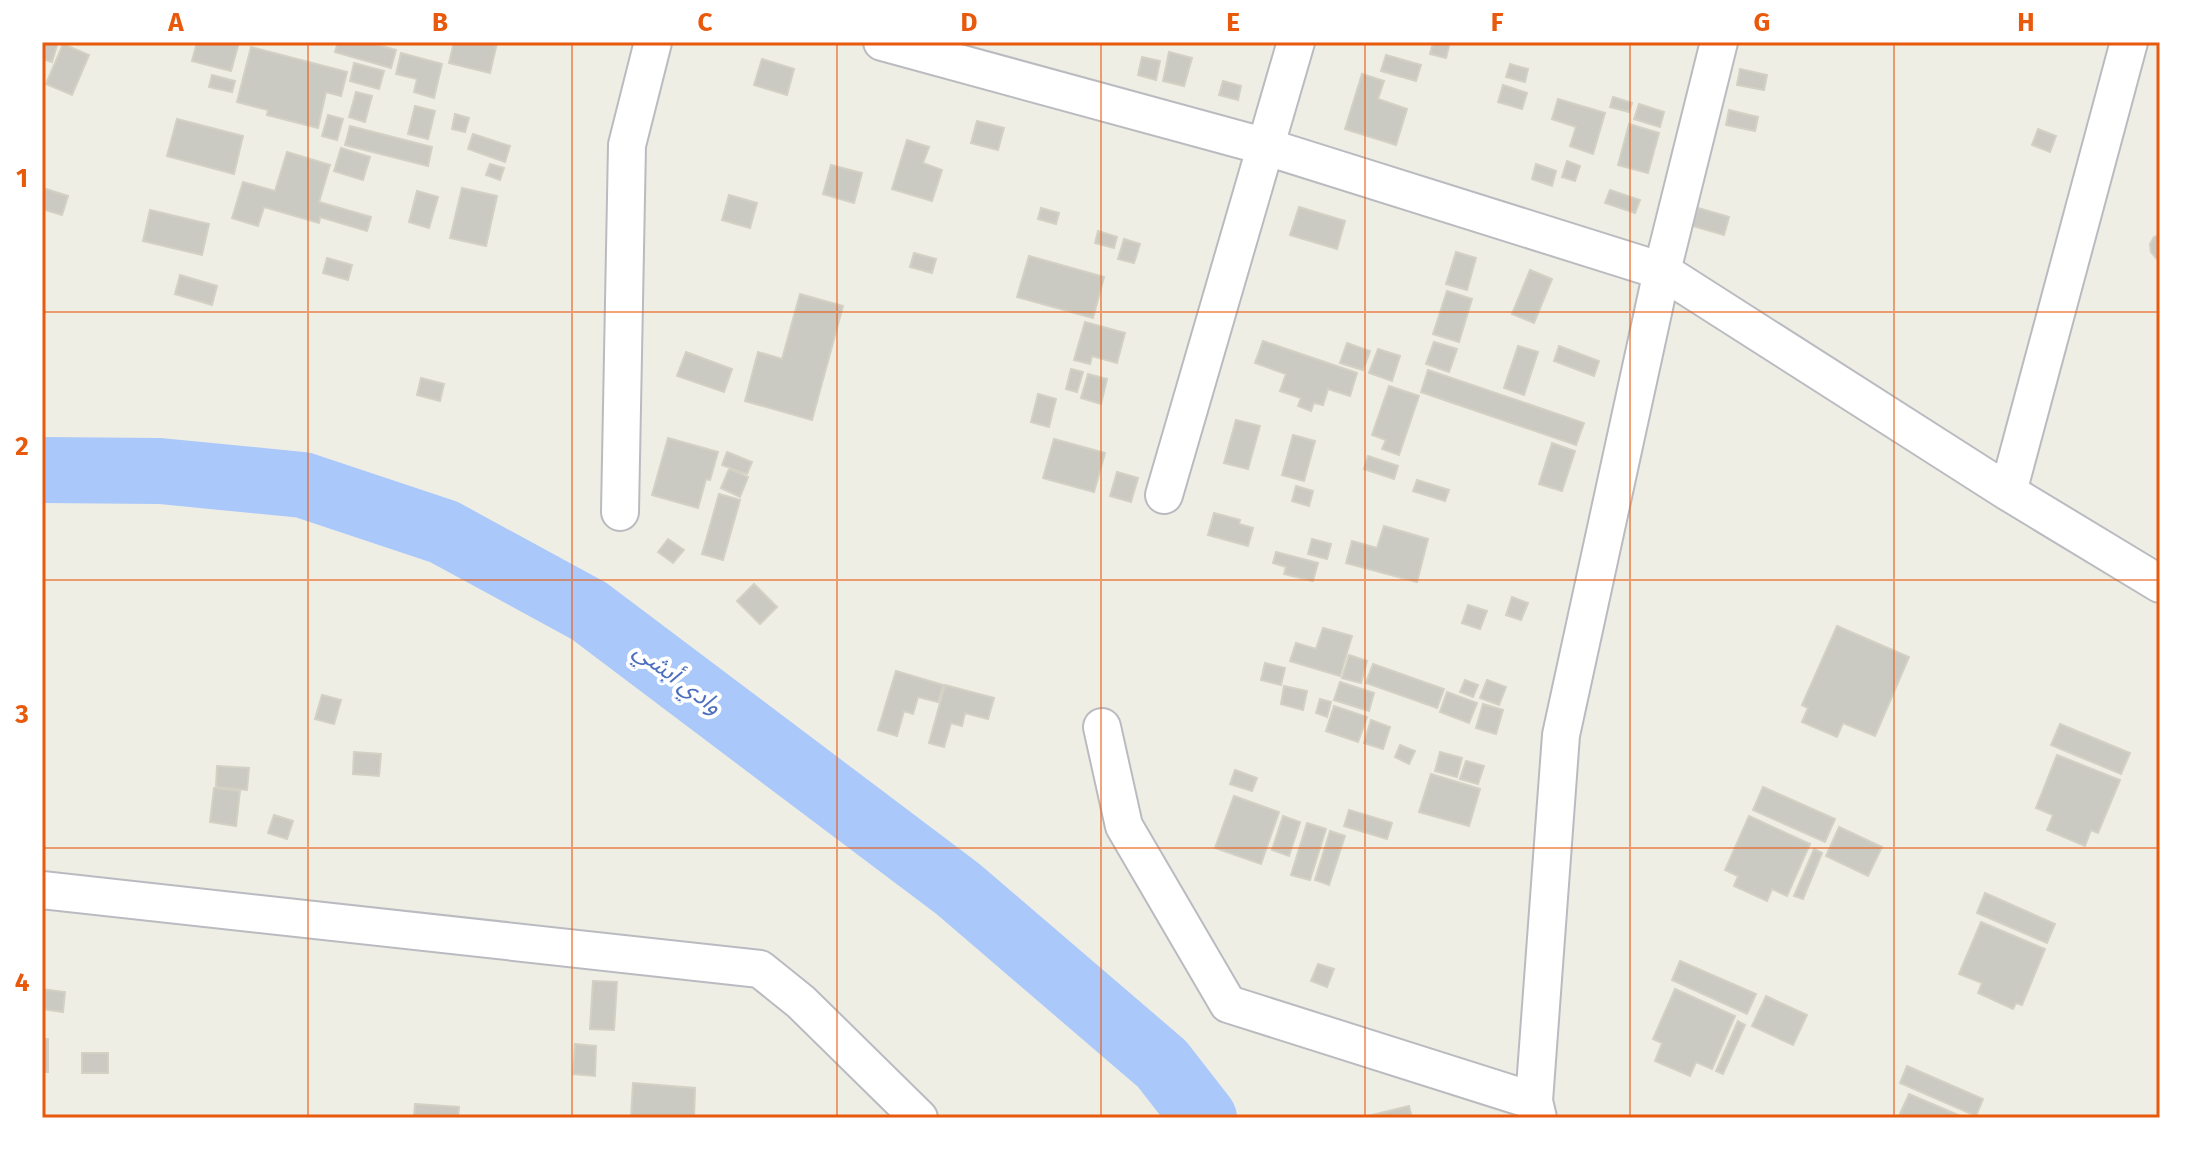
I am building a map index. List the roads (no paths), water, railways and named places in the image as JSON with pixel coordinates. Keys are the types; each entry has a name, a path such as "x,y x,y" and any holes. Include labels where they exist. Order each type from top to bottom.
{"street":[{"path":"620,512 627,145 653,42"},
{"path":"882,42 1267,147 1662,271 2008,492 2160,584"},
{"path":"1164,495 1296,42"},
{"path":"1102,727 1124,826 1228,1004 1536,1110 1561,735 1662,271 1719,42"},
{"path":"2008,492 2129,42"},
{"path":"42,890 760,969 801,1002 919,1118"}],"waterway":[{"name":"وادي أبشي","path":"42,470 160,471 303,485 444,532 589,611 958,889 1162,1064 1204,1118"}]}
